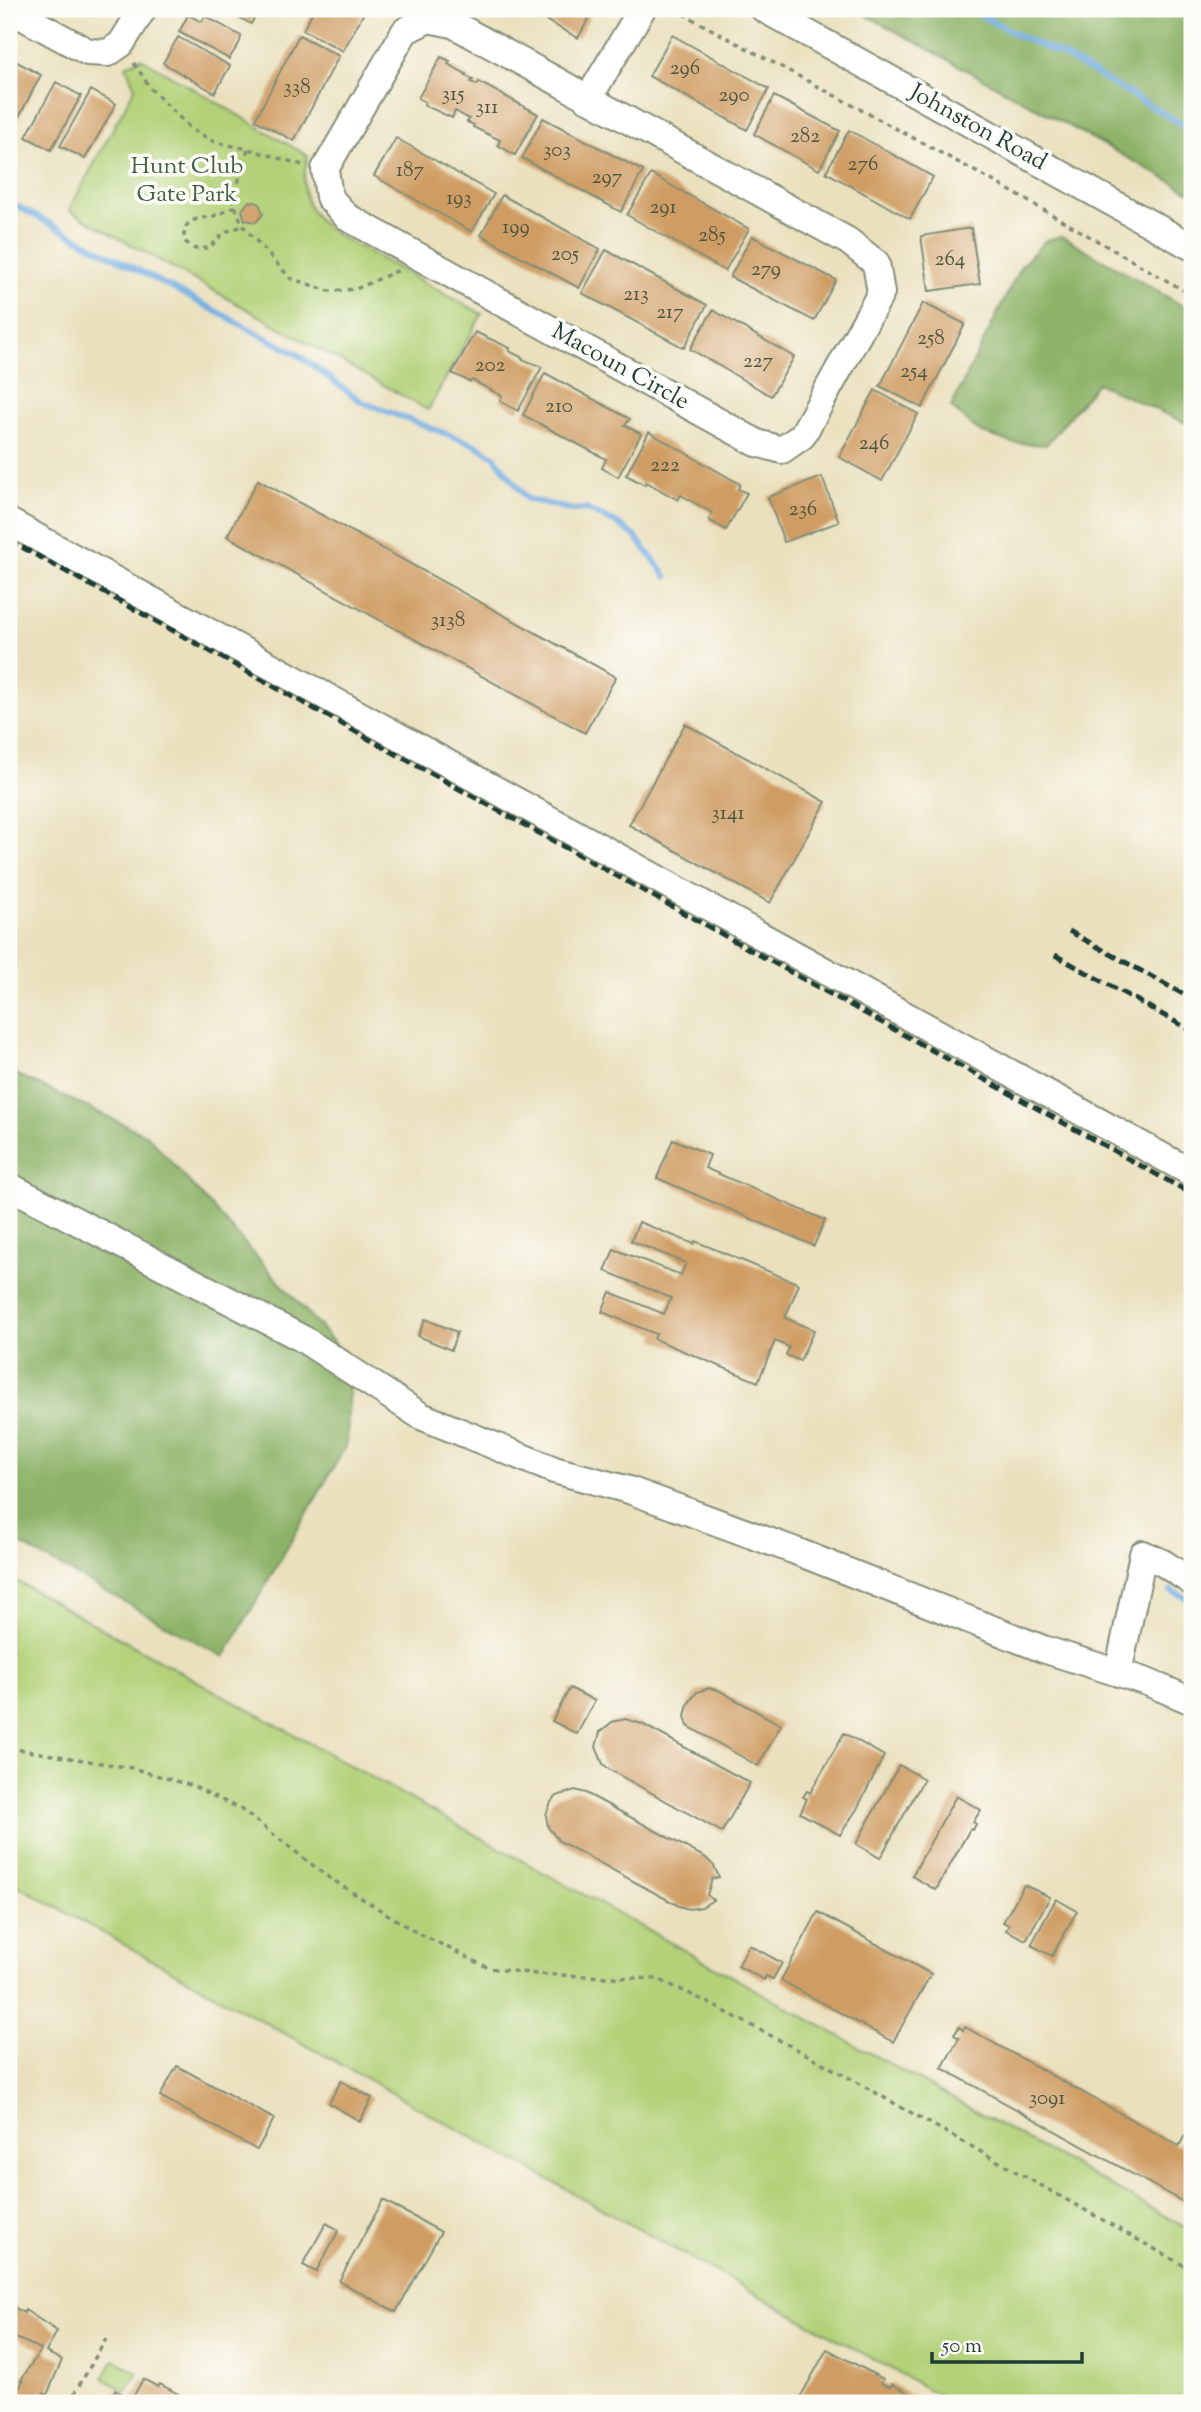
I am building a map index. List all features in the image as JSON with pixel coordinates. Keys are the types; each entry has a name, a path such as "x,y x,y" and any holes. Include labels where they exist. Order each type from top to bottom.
{"street":[{"path":"9,9 88,52 108,53 121,44 143,9"},
{"path":"588,99 642,9"},
{"name":"Johnston Road","path":"764,9 1192,247"},
{"name":"Macoun Circle","path":"428,19 453,24 588,99 848,241 876,263 881,293 802,436 782,450 757,443 496,298 418,258 347,217 328,197 325,169 405,31 428,19"},
{"path":"9,522 1192,1173"},
{"path":"9,1186 303,1339 421,1416 554,1470 629,1490 793,1550 1043,1649 1192,1701"},
{"path":"1118,1673 1143,1554 1163,1563 1192,1582"}],"path":[{"path":"674,9 993,181 1192,295"},
{"path":"121,44 151,89 192,130 215,142 310,168 325,169"},
{"path":"248,149 233,201 243,226 290,278 329,291 356,289 407,266 418,258"},
{"path":"235,206 216,216 200,217 189,222 184,229 184,241 195,249 209,248 225,232 243,226"},
{"path":"9,1748 132,1768 193,1786 242,1810 328,1877 414,1931 489,1968 536,1975 658,1979 817,2060 1192,2270"},
{"path":"69,2403 106,2339"}],"green space":[{"path":"855,9 1192,9 1192,193"},
{"name":"Hunt Club Gate Park","path":"141,58 308,156 304,179 306,199 323,225 333,233 482,314 428,410 69,210 135,88 126,66"},
{"path":"1062,236 1192,311 1192,426 1097,383 1046,445 1013,443 980,432 951,407 1021,266 1046,240"},
{"path":"9,1071 147,1135 350,1360 347,1444 224,1657 9,1538"},
{"path":"9,1577 1192,2231 1192,2403 953,2403 9,1881"},
{"path":"114,2359 138,2373 126,2392 103,2378"}],"building":[{"path":"224,9 248,9 257,13 251,24"},
{"path":"314,9 366,9 343,51 303,30"},
{"path":"525,9 594,9 578,38"},
{"path":"188,15 202,22 205,16 241,36 229,59 179,32"},
{"path":"299,35 339,56 294,141 255,120"},
{"path":"672,35 769,89 747,130 649,76"},
{"path":"178,37 230,66 215,93 163,63"},
{"path":"441,57 466,74 473,80 471,82 477,85 479,82 538,114 515,155 498,145 500,140 473,127 474,125 467,122 469,119 455,111 452,118 424,105 425,102 418,98"},
{"path":"17,62 41,75 12,130 9,128 9,78"},
{"path":"56,82 81,96 51,150 26,137"},
{"path":"91,90 116,104 85,159 60,146"},
{"path":"774,96 840,131 819,170 754,134"},
{"path":"543,118 643,171 621,212 522,158"},
{"path":"849,130 933,177 910,219 826,172"},
{"path":"396,138 494,194 472,232 374,176"},
{"path":"651,174 749,229 725,271 627,215"},
{"path":"502,195 600,249 579,288 481,235"},
{"path":"249,201 259,203 263,214 256,222 245,220 242,210"},
{"path":"971,228 980,284 929,291 921,236"},
{"path":"752,236 836,280 814,321 730,277"},
{"path":"606,250 707,305 684,348 582,293"},
{"path":"923,303 965,324 922,408 880,386"},
{"path":"713,310 794,357 771,396 690,349"},
{"path":"475,332 510,348 509,351 522,359 542,367 518,411 500,401 502,396 452,373"},
{"path":"545,373 630,419 625,425 641,434 618,477 602,468 606,459 523,415"},
{"path":"875,390 918,414 882,481 839,457"},
{"path":"649,432 740,484 738,489 747,493 726,530 709,520 712,513 681,495 678,500 646,482 645,485 626,475"},
{"path":"822,477 839,522 784,542 768,497"},
{"path":"258,480 616,677 585,733 227,536"},
{"path":"685,724 826,802 770,903 629,825"},
{"path":"673,1139 710,1155 705,1168 825,1220 814,1246 657,1178"},
{"path":"639,1222 694,1244 695,1241 799,1284 785,1318 814,1330 800,1361 786,1355 789,1347 775,1341 758,1382 654,1339 656,1334 602,1312 610,1292 664,1314 671,1298 605,1271 614,1249 681,1275 686,1263 631,1241"},
{"path":"425,1319 457,1332 451,1350 418,1336"},
{"path":"570,1688 595,1701 577,1734 552,1721"},
{"path":"709,1688 718,1690 781,1725 758,1766 688,1726 685,1716 688,1704 697,1692"},
{"path":"625,1719 642,1724 750,1783 722,1832 603,1764 596,1747 600,1732 612,1722"},
{"path":"844,1733 884,1756 857,1809 840,1835 800,1813 807,1799 803,1797 807,1791 810,1793"},
{"path":"899,1765 924,1779 880,1858 856,1844"},
{"path":"575,1790 586,1793 706,1858 719,1877 712,1879 707,1895 713,1900 702,1907 689,1909 679,1906 559,1841 548,1827 546,1815 551,1802 557,1796"},
{"path":"956,1796 981,1810 973,1822 976,1824 973,1830 970,1829 936,1890 912,1876"},
{"path":"1024,1885 1050,1897 1026,1940 1006,1930 1009,1925 1003,1922"},
{"path":"1056,1899 1077,1911 1052,1956 1031,1945"},
{"path":"818,1912 931,1974 893,2042 781,1980"},
{"path":"749,1945 782,1963 773,1979 766,1976 764,1980 738,1966"},
{"path":"959,2027 963,2030 965,2027 1179,2146 1188,2130 1192,2132 1192,2207 942,2068 959,2038 954,2035"},
{"path":"177,2066 274,2119 257,2150 160,2096"},
{"path":"341,2081 372,2098 360,2121 329,2103"},
{"path":"383,2200 441,2232 396,2312 339,2281"},
{"path":"326,2223 339,2230 316,2272 303,2265"},
{"path":"9,2304 24,2313 25,2310 57,2331 46,2352 62,2360 47,2395 44,2393 39,2403 27,2403 15,2396 23,2381 21,2380 41,2349 11,2336"},
{"path":"827,2349 883,2379 881,2383 890,2387 892,2384 926,2403 797,2403"},
{"path":"143,2379 158,2387 160,2384 188,2403 108,2403 115,2390 132,2399"}],"waterway":[{"path":"970,9 1019,36 1062,55 1192,130"},
{"path":"9,202 297,354 362,402 476,445 494,456 527,499 573,510 586,509 616,523 635,536 667,577"},
{"path":"1171,1591 1192,1600"}],"railway":[{"path":"9,540 1192,1194"},
{"path":"1069,931 1192,999"},
{"path":"1055,955 1192,1031"}]}
